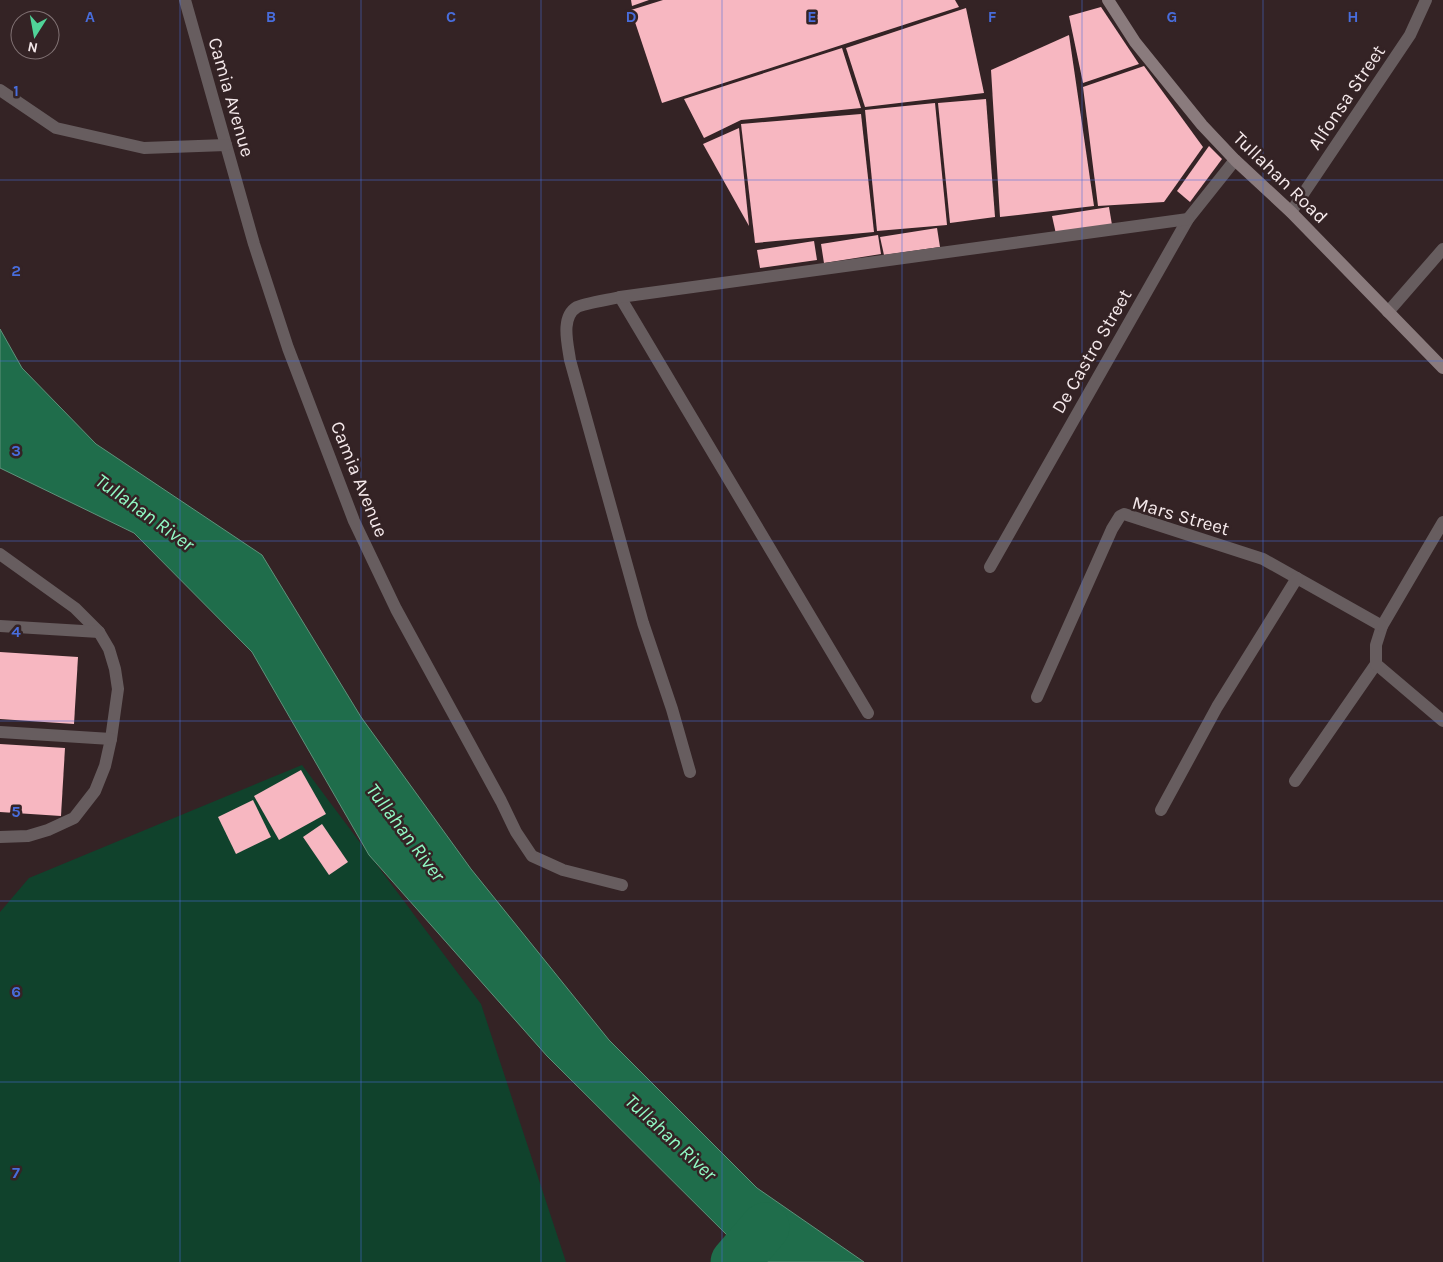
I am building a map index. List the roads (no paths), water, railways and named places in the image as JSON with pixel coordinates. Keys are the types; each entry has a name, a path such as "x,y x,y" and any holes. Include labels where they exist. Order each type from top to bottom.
{"main road":[{"name":"Tullahan Road","path":"1108,0 1135,42 1202,125 1235,160 1291,212 1443,368"}],"street":[{"name":"Camia Avenue","path":"185,0 254,244 288,348 354,520 396,609 497,793 516,832 532,856 563,870 622,884"},
{"name":"Alfonsa Street","path":"1291,212 1410,35 1426,0"},
{"path":"0,90 56,128 144,148 226,144"},
{"name":"De Castro Street","path":"990,567 1188,219 1235,160"},
{"path":"690,772 672,709 643,624 570,360 566,334 568,318 576,307 620,297 1188,219"},
{"path":"1388,312 1443,249"},
{"path":"620,297 868,713"},
{"name":"Mars Street","path":"1038,697 1112,529 1120,516 1124,514 1263,558 1382,626"},
{"path":"1295,781 1376,664 1376,645 1382,626 1443,522"},
{"path":"0,554 75,608 99,632 109,649 118,689 105,766 95,791 74,818 48,830 28,836 0,837"},
{"path":"1161,810 1216,707 1297,578"},
{"path":"0,626 99,632"},
{"path":"1376,664 1443,721"},
{"path":"0,732 111,739"}],"water":[{"name":"Tullahan River","path":"0,329 22,368 96,444 262,555 361,717 471,869 609,1040 757,1188 864,1262 759,1262 744,1252 547,1056 369,855 252,652 134,533 0,468"}],"waterway":[{"path":"735,1262 765,1227"}]}
